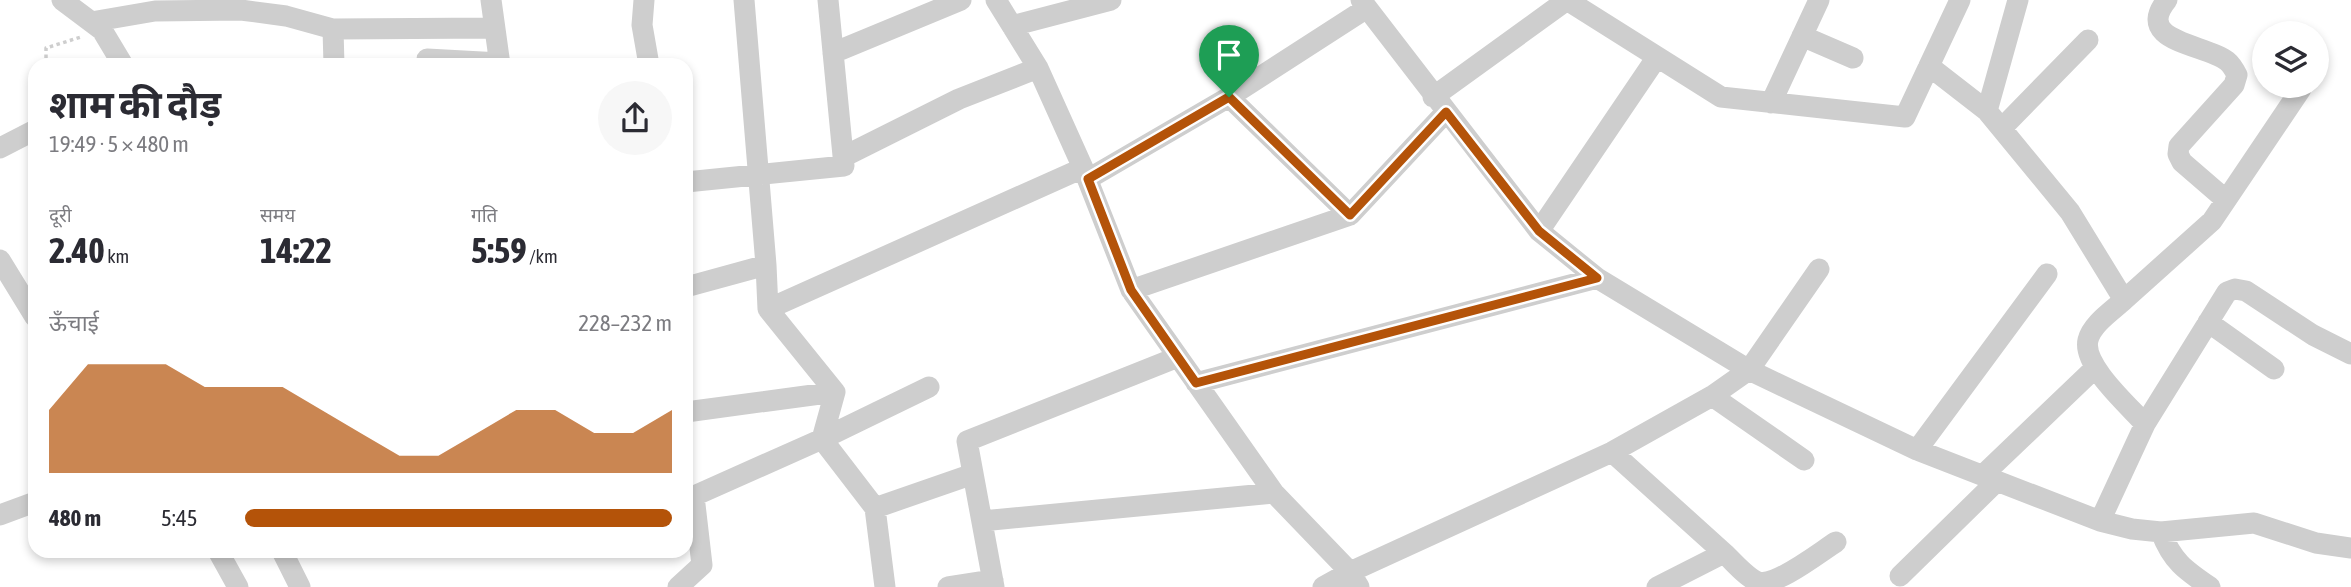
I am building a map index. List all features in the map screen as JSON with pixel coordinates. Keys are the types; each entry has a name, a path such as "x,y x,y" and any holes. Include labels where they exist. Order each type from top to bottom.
{"street":[{"path":"62,0 96,26 118,58"},
{"path":"491,0 499,58"},
{"path":"644,0 642,25 648,58"},
{"path":"744,0 768,309 835,392"},
{"path":"693,181 844,166 828,0"},
{"path":"834,53 961,0"},
{"path":"996,0 1038,68 1085,173 1131,290 1274,493 1354,580"},
{"path":"1012,26 1111,0"},
{"path":"1131,290 1350,215 1439,104 1567,0 1721,97 1905,117 1960,0"},
{"path":"1771,103 1819,0"},
{"path":"1987,111 2018,0"},
{"path":"2162,2 2158,23 2165,35 2217,55 2232,66 2236,75 2234,85 2179,146 2178,154 2182,162 2226,200"},
{"path":"768,309 1085,173 1229,97 1364,4 1539,231 1597,278 1748,370 1917,450 2100,521 2132,529 2161,532 2254,523 2316,543 2351,548"},
{"path":"96,26 155,11 241,10 286,16 333,29 494,28"},
{"path":"333,29 334,58"},
{"path":"1802,36 1853,58"},
{"path":"2003,128 2088,40"},
{"path":"1539,231 1657,57"},
{"path":"1928,66 1987,111 2003,128 2070,212 2124,300"},
{"path":"843,157 959,99 1038,68"},
{"path":"1229,97 1350,215"},
{"path":"2145,424 2095,368 2088,354 2088,340 2095,327 2212,221 2295,98"},
{"path":"0,148 28,134"},
{"path":"0,260 28,306"},
{"path":"693,284 766,265"},
{"path":"1323,587 1354,580 1612,452 1712,396 1748,370 1819,269"},
{"path":"1917,450 2048,274"},
{"path":"1196,383 1597,278"},
{"path":"2100,521 2145,424 2227,292 2235,289 2246,291 2314,335 2351,354"},
{"path":"2208,322 2274,369"},
{"path":"948,587 994,584 967,441 1178,357"},
{"path":"1900,576 2095,368"},
{"path":"678,587 702,565 694,496 822,439 929,387"},
{"path":"693,411 835,392"},
{"path":"822,439 835,392"},
{"path":"1712,396 1804,460"},
{"path":"822,439 874,508 885,587"},
{"path":"1612,452 1756,582 1777,582 1836,541"},
{"path":"874,508 973,474"},
{"path":"982,521 1274,493"},
{"path":"0,515 28,505"},
{"path":"2161,532 2174,559 2210,587"},
{"path":"1657,587 1724,553"},
{"path":"222,558 238,587"},
{"path":"286,558 300,587"}],"path":[{"path":"46,58 46,48 96,26"}],"route":[{"path":"1229,97 1350,215 1446,112 1539,231 1597,278 1196,383 1131,290 1088,179 1229,97"}]}
